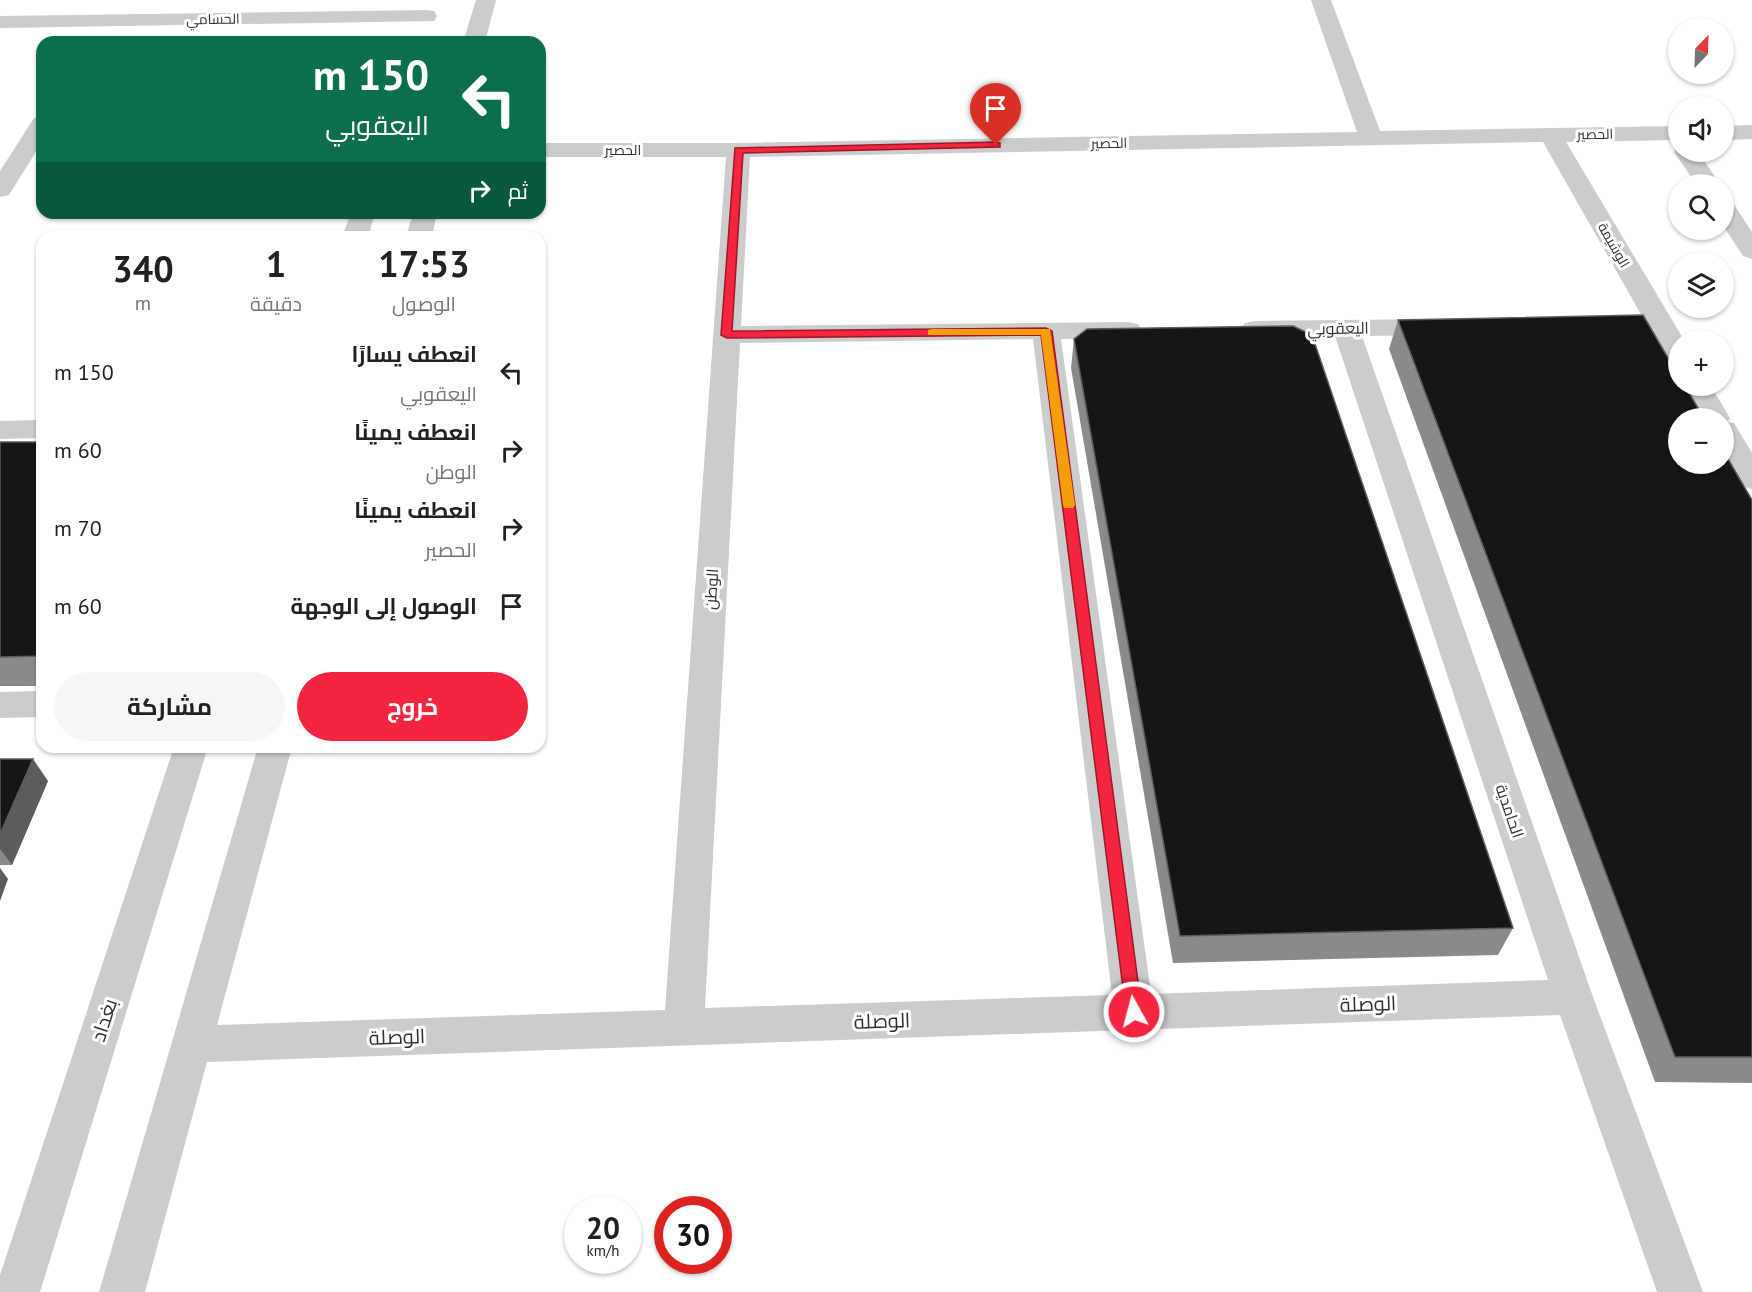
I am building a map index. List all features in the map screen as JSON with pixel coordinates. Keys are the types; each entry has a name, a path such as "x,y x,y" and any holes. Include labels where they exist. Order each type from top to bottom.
{"street":[{"path":"96,36 118,0"},
{"path":"476,36 486,0"},
{"path":"1321,0 1371,138"},
{"name":"الحسامي","path":"0,22 425,16"},
{"path":"1734,133 1752,132"},
{"path":"0,190 36,133"},
{"name":"الحصير","path":"546,150 738,150 1550,135 1668,139"},
{"name":"الوشيمة","path":"1550,135 1668,336"},
{"name":"الوطن","path":"684,1028 738,150"},
{"path":"1734,223 1752,251"},
{"path":"1579,325 1661,324"},
{"name":"اليعقوبي","path":"1226,329 1463,326"},
{"name":"الحامدية","path":"1346,328 1573,997 1680,1292"},
{"path":"727,335 1154,330"},
{"path":"1046,331 1134,1012"},
{"path":"0,430 36,429"},
{"path":"1734,448 1752,479"},
{"path":"0,705 36,704"},
{"name":"بغداد","path":"17,1292 189,753"},
{"path":"122,1292 273,753"},
{"name":"الوصلة","path":"192,1044 1573,997"}],"building":[{"path":"1643,315 1668,358 1668,396 1691,396 1698,408 1668,408 1668,474 1734,474 1734,469 1752,500 1752,1057 1675,1057 1398,320"},
{"path":"1293,326 1312,335 1513,928 1180,936 1074,339 1087,329"},
{"path":"0,442 36,442 36,656 0,657"},
{"path":"0,759 33,759 0,834"}],"slow traffic":[{"path":"932,332 1046,331 1069,505"}],"route":[{"path":"996,145 738,150 727,335 1046,331 1134,1012"}]}
